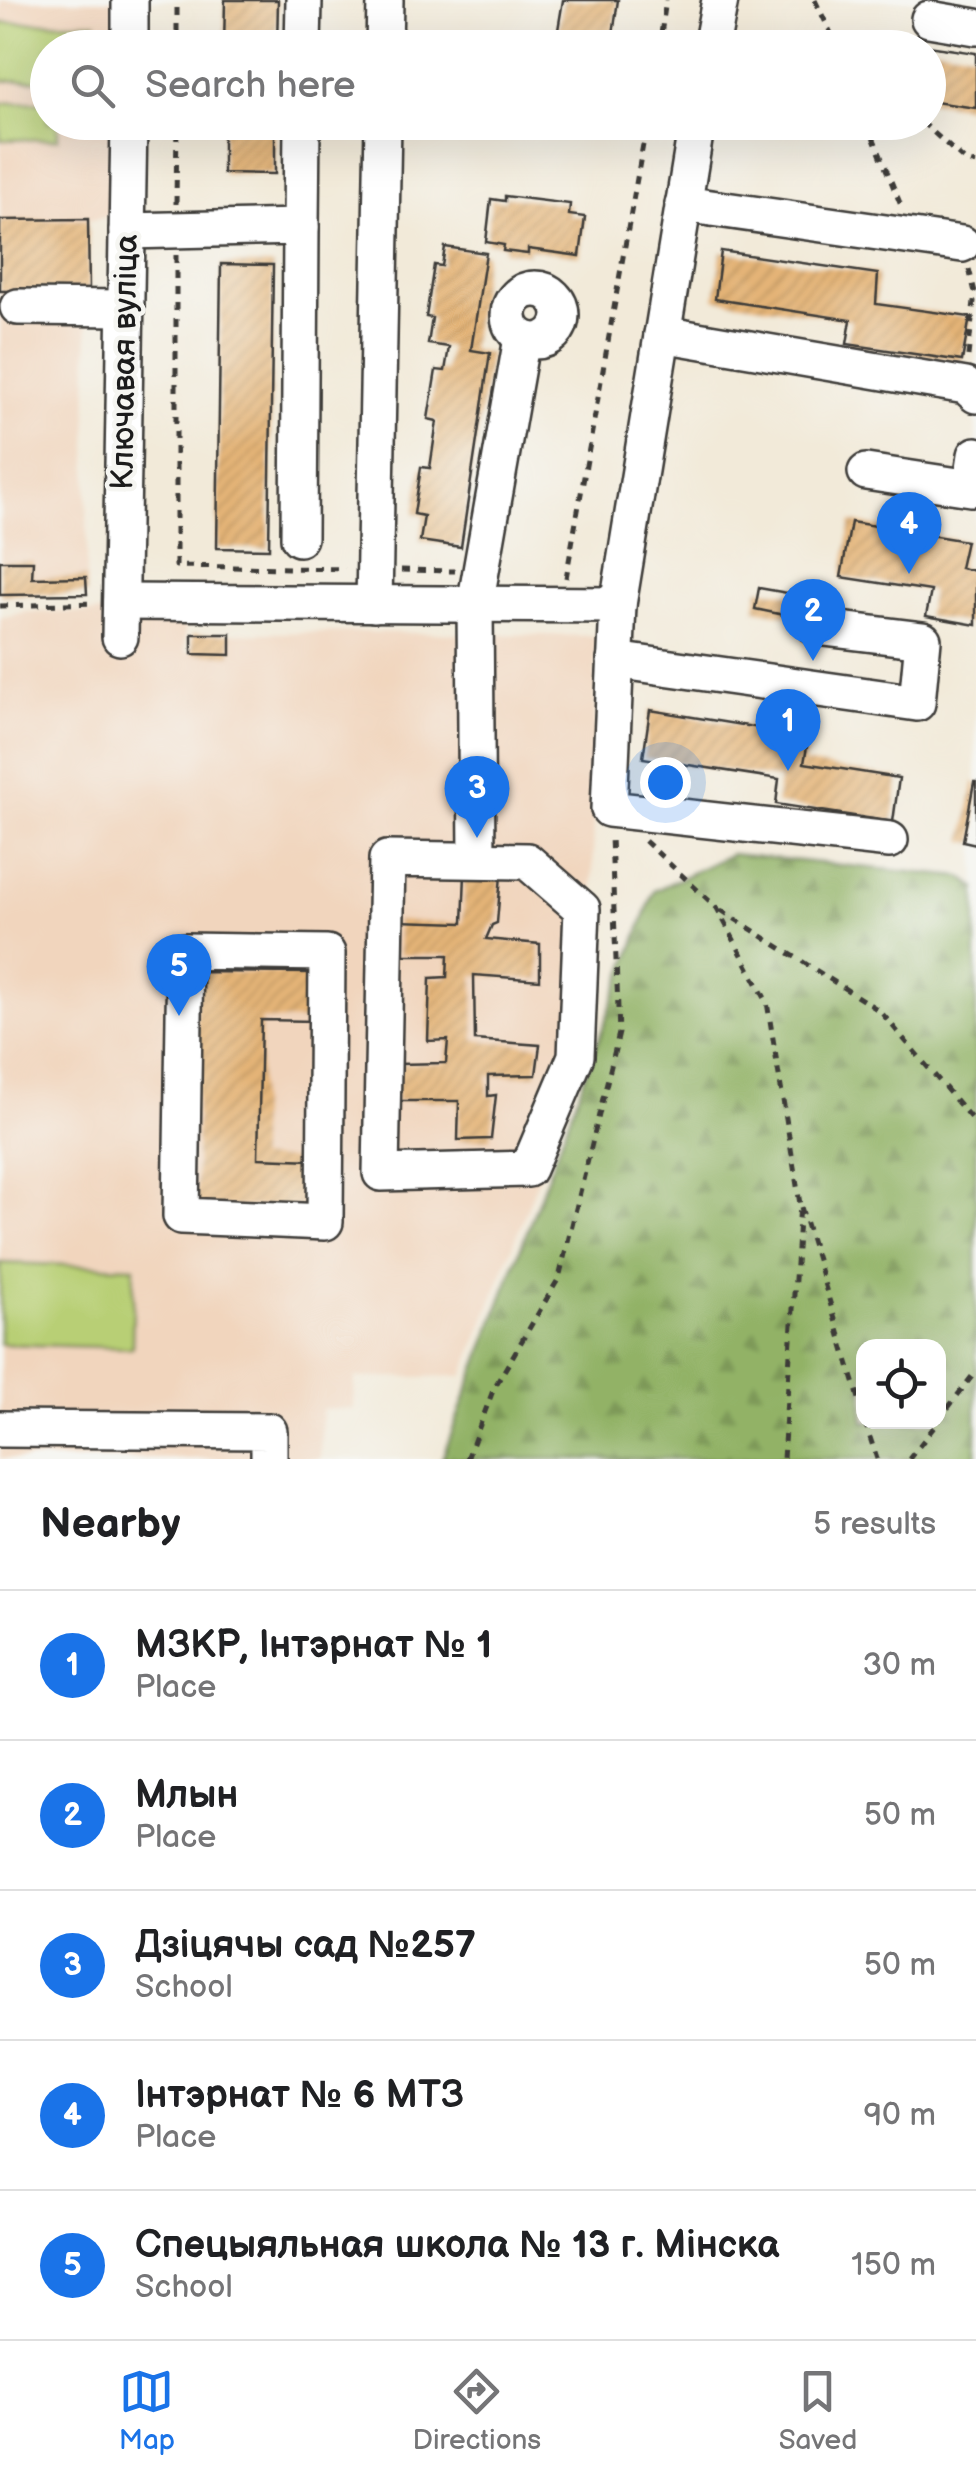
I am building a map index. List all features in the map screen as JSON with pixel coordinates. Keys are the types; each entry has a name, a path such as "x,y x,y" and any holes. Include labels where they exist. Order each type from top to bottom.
{"street":[{"path":"130,0 130,30"},
{"path":"303,30 304,0"},
{"path":"384,30 385,0"},
{"path":"714,30 720,0"},
{"path":"929,19 976,27"},
{"name":"Ключавая вуліца","path":"120,637 128,140"},
{"path":"298,538 302,140"},
{"path":"375,587 383,140"},
{"path":"694,140 618,605 609,809 890,840"},
{"path":"682,204 962,244"},
{"path":"127,231 301,227"},
{"path":"18,308 126,308"},
{"path":"662,334 971,390"},
{"path":"477,858 478,588 522,338"},
{"path":"866,472 971,488 976,454"},
{"path":"121,602 375,587 478,588 561,605 618,605"},
{"path":"615,660 917,703 923,640 816,627"},
{"path":"477,858 527,860 582,908 576,1056 528,1169 381,1173 387,859 477,858"},
{"path":"185,951 327,952 325,1222 181,1216 185,951"},
{"path":"0,1429 269,1432 269,1459"}],"path":[{"path":"176,0 176,30"},
{"path":"662,30 666,0"},
{"path":"814,0 829,30"},
{"path":"176,140 176,566 375,587 478,588"},
{"path":"561,605 644,140"},
{"path":"874,140 915,238"},
{"path":"942,140 964,160 976,164"},
{"path":"962,244 975,292 971,390"},
{"path":"0,606 121,602"},
{"path":"609,809 717,908 880,1011 976,1124"},
{"path":"717,908 767,1002 800,1204 856,1392"},
{"path":"783,1459 800,1204"},
{"path":"946,1410 976,1371"},
{"path":"867,1429 876,1459"},
{"path":"909,1459 932,1429"}],"shaded area":[{"path":"0,0 119,0 118,30 30,30 30,140 118,140 117,215 88,220 87,594 0,595"},
{"path":"25,612 185,614 185,651 191,654 192,634 596,636 591,1041 463,1376 355,1378 354,1409 322,1409 320,1459 0,1459 0,618"}],"green space":[{"path":"96,22 96,30 30,30 30,80 0,81 0,23"},
{"path":"30,102 30,139 0,140 0,103"},
{"path":"731,854 961,877 976,888 976,1459 442,1459 654,891"},
{"path":"0,1263 134,1267 132,1348 0,1344"}],"building":[{"path":"225,0 278,0 277,30 224,30"},
{"path":"563,0 618,0 614,30 558,30"},
{"path":"946,49 976,53 976,108 946,104"},
{"path":"223,140 275,140 275,174 223,173"},
{"path":"505,196 570,204 569,215 585,217 580,256 528,249 528,254 503,251 504,245 486,242 491,199 505,201"},
{"path":"88,219 89,290 0,291 0,220"},
{"path":"445,247 486,253 471,350 490,353 461,547 420,541 424,516 414,514 421,467 430,468 437,421 428,419 436,370 445,371 449,347 428,344 432,318 426,317 434,265 442,266"},
{"path":"721,251 878,274 876,304 970,317 962,361 847,344 851,320 715,299"},
{"path":"221,264 273,265 269,549 217,548"},
{"path":"851,522 966,541 960,568 976,571 976,625 926,616 931,591 841,577"},
{"path":"0,561 33,561 32,578 86,577 87,594 0,595"},
{"path":"759,588 793,594 789,616 755,609"},
{"path":"192,634 231,634 231,655 192,654"},
{"path":"650,710 809,736 804,763 899,778 893,822 776,804 779,779 643,758"},
{"path":"976,782 976,844 963,841"},
{"path":"465,874 501,875 497,923 486,939 540,944 540,980 474,975 475,1040 540,1045 536,1075 488,1076 488,1096 496,1095 491,1139 458,1140 459,1101 396,1101 397,1064 446,1063 448,1040 428,1041 430,978 447,977 448,955 399,955 397,921 463,923"},
{"path":"196,972 316,973 315,1021 261,1020 258,1158 313,1160 312,1206 196,1207"}],"place":[{"name":"Інтэрнат № 6 МТЗ","path":"909,574"},
{"name":"Млын","path":"813,661"},
{"name":"МЗКР, Інтэрнат № 1","path":"788,771"},
{"name":"Дзіцячы сад №257","path":"477,838"},
{"name":"Спецыяльная школа № 13 г. Мінска","path":"179,1016"}]}
